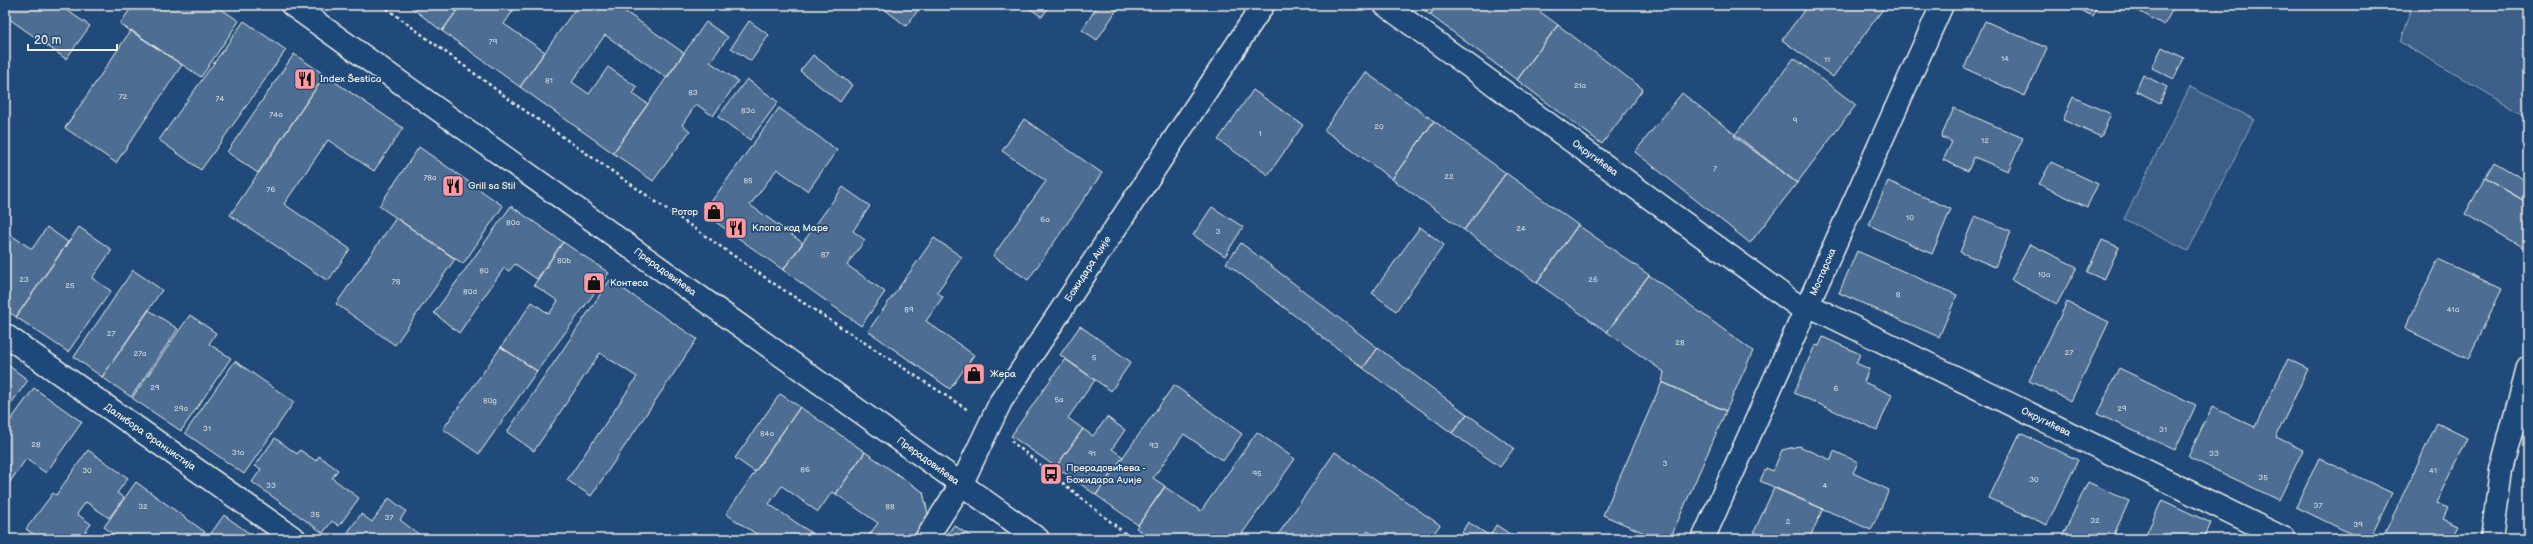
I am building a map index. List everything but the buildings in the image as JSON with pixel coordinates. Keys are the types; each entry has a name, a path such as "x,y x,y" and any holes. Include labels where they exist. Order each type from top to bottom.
{"street":[{"name":"Прерадовићева","path":"292,5 1038,539"},
{"name":"Божидара Аџије","path":"926,539 961,485 1001,401 1263,5"},
{"name":"Округићева","path":"1385,5 1806,308 2285,539"},
{"name":"Мостарска","path":"1703,539 1942,5"},
{"name":"Далибора Францистија","path":"5,335 295,539"},
{"path":"2492,539 2501,470 2528,367"}],"path":[{"path":"382,5 521,108 769,280 990,424 1132,539"}],"shaded area":[{"path":"2412,5 2528,5 2528,117 2400,42"},
{"path":"2190,87 2254,119 2188,251 2124,219"}],"place":[{"name":"Index Šestica","path":"305,79"},
{"name":"Grill sa Stil","path":"453,186"},
{"name":"Ротор","path":"714,212"},
{"name":"Клопа код Маре","path":"736,228"},
{"name":"Контеса","path":"594,283"},
{"name":"Жера","path":"974,374"},
{"name":"Прерадовићева - Божидара Аџије","path":"1051,474"}]}
